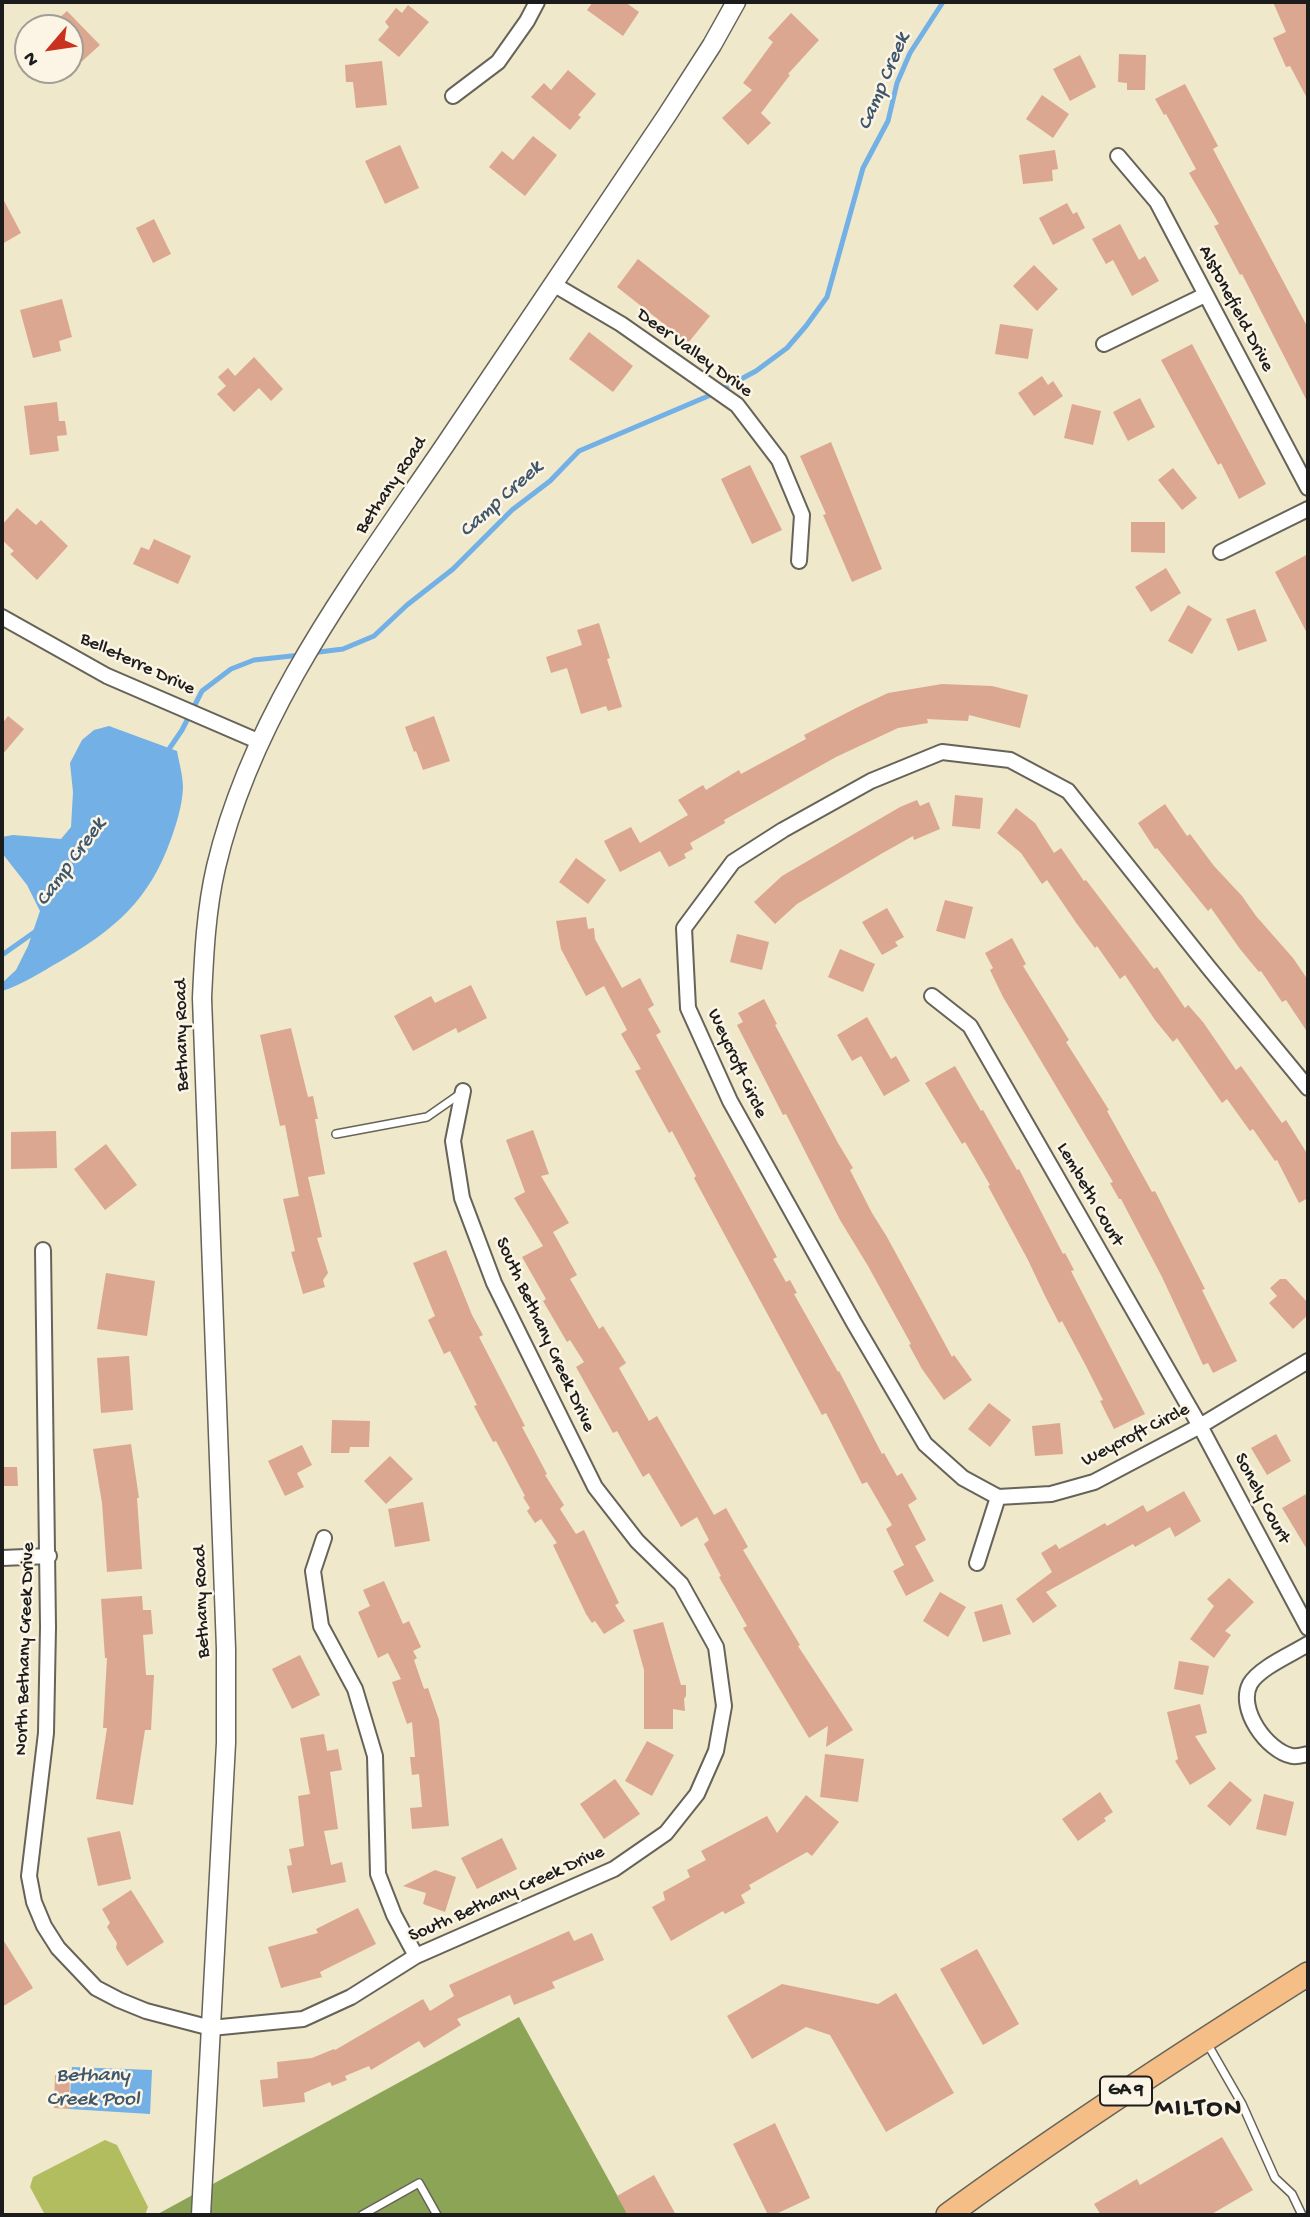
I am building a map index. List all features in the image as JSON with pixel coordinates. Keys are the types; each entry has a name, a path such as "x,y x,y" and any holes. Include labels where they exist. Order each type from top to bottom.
{"main road":[{"name":"GA 9","path":"948,2215 1026,2157 1308,1974"}],"street":[{"path":"453,96 498,62 537,2"},
{"name":"Bethany Road","path":"201,2215 226,1743 226,1649 202,998 205,928 217,866 240,790 286,687 341,598 667,115 736,2"},
{"name":"Alstonefield Drive","path":"1118,156 1157,202 1308,488"},
{"name":"Deer Valley Drive","path":"553,284 621,324 737,405 779,460 802,515 799,561"},
{"path":"1104,344 1205,295"},
{"path":"1221,552 1308,509"},
{"name":"Belleterre Drive","path":"2,617 107,676 260,742"},
{"name":"Weycroft Circle","path":"1308,1088 1068,791 1010,760 942,752 872,781 783,830 733,862 684,928 688,1008 730,1101 925,1444 963,1478 998,1497 1051,1494 1094,1482 1200,1426 1308,1361"},
{"name":"Lembeth Court","path":"932,996 970,1026 1200,1426"},
{"name":"South Bethany Creek Drive","path":"211,2028 303,2019 351,1997 416,1956 614,1869 666,1833 697,1794 716,1751 724,1706 716,1647 681,1584 637,1541 595,1487 495,1283 462,1198 453,1141 463,1091"},
{"name":"North Bethany Creek Drive","path":"43,1250 49,1556 46,1733 29,1876 34,1902 44,1926 58,1948 96,1988 146,2011 211,2028"},
{"name":"Sonely Court","path":"1200,1426 1308,1628"},
{"path":"977,1563 998,1497"},
{"path":"324,1538 313,1571 321,1626 355,1689 375,1756 378,1874 394,1914 416,1956"},
{"path":"2,1558 49,1556"},
{"path":"1308,1644 1258,1674 1249,1686 1247,1706 1258,1730 1275,1749 1294,1757 1308,1754"}],"lane":[{"path":"336,1134 428,1116 463,1091"},
{"path":"1205,2039 1242,2104 1275,2178 1292,2194 1302,2215"},
{"path":"362,2215 419,2183 437,2215"}],"green space":[{"path":"519,2017 628,2215 156,2215"},
{"path":"105,2140 117,2145 148,2207 145,2215 45,2215 30,2187 33,2177"}],"water":[{"path":"109,726 177,751 183,788 171,839 152,880 113,925 59,962 2,991 2,983 16,970 28,946 40,911 27,885 2,853 2,837 13,835 61,839 71,827 73,792 70,763 82,740 94,730"},
{"name":"Bethany Creek Pool","path":"72,2067 152,2070 150,2114 69,2109"}],"building":[{"path":"593,2 625,2 639,12 623,36 587,10"},
{"path":"1273,2 1308,2 1308,100 1290,66 1286,67 1273,38 1286,32"},
{"path":"408,5 429,22 399,57 378,40 389,27 385,22 396,8 402,13"},
{"path":"791,13 819,40 788,74 790,75 761,113 771,123 748,145 722,118 752,90 743,83 773,42 768,38"},
{"path":"84,29 100,45 84,59"},
{"path":"1119,54 1146,55 1145,90 1127,90 1127,83 1118,82"},
{"path":"1080,55 1096,87 1070,101 1053,69"},
{"path":"382,61 387,105 356,108 353,82 346,82 345,65"},
{"path":"568,70 596,94 578,115 581,117 570,130 531,97 544,83 551,90"},
{"path":"1185,84 1218,146 1213,149 1308,328 1308,403 1242,274 1240,275 1214,226 1219,224 1189,173 1196,169 1155,99"},
{"path":"1042,95 1069,114 1053,138 1026,119"},
{"path":"533,136 557,155 525,196 489,167 502,151 513,160"},
{"path":"400,145 419,188 385,204 365,161"},
{"path":"1055,150 1058,169 1052,170 1053,181 1023,184 1019,155"},
{"path":"2,197 21,233 2,244"},
{"path":"1067,203 1073,214 1077,212 1085,228 1053,245 1039,218"},
{"path":"154,219 171,254 153,263 136,228"},
{"path":"1120,224 1139,260 1145,256 1159,281 1132,296 1113,260 1106,264 1092,239"},
{"path":"638,259 710,316 688,343 617,287"},
{"path":"1034,265 1058,289 1037,311 1013,286"},
{"path":"62,299 72,337 59,341 61,351 33,358 20,310"},
{"path":"1000,324 1033,329 1028,359 995,354"},
{"path":"589,332 633,366 613,392 569,359"},
{"path":"1192,344 1266,484 1239,499 1161,360"},
{"path":"254,357 283,389 271,401 259,388 234,412 217,394 226,386 218,377 228,368 235,376"},
{"path":"1042,376 1048,385 1053,381 1063,396 1034,416 1018,393"},
{"path":"1140,398 1155,427 1128,441 1113,412"},
{"path":"57,402 59,421 65,421 67,435 57,436 59,451 30,455 24,406"},
{"path":"1072,404 1101,411 1093,445 1064,438"},
{"path":"831,442 882,569 852,582 800,456"},
{"path":"750,465 782,530 752,544 721,479"},
{"path":"1173,468 1197,498 1182,510 1158,480"},
{"path":"17,508 36,525 41,520 68,546 37,580 10,554 14,551 2,540 2,525"},
{"path":"1131,522 1165,522 1165,553 1131,552"},
{"path":"154,539 191,556 178,584 133,564 141,547 149,550"},
{"path":"1308,554 1308,635 1275,572"},
{"path":"1166,568 1181,593 1151,612 1135,587"},
{"path":"1188,605 1212,619 1192,654 1168,641"},
{"path":"1255,609 1267,641 1238,651 1226,619"},
{"path":"599,623 622,707 608,711 606,706 581,714 567,668 551,673 546,657 582,645 577,630"},
{"path":"942,684 992,686 1028,695 1020,728 969,715 968,721 927,719 928,723 898,728 836,757 724,820 725,823 690,843 693,849 684,854 686,858 669,867 660,851 620,872 604,841 631,827 640,843 688,815 678,800 703,785 706,790 739,770 741,774 806,739 804,735 888,693"},
{"path":"8,716 24,729 2,755 2,724"},
{"path":"434,716 450,761 423,770 405,727"},
{"path":"955,795 983,798 980,829 952,826"},
{"path":"917,800 920,806 929,802 940,829 914,840 913,836 881,854 797,904 775,924 754,902 782,876 900,807"},
{"path":"1165,804 1187,836 1190,834 1293,958 1308,980 1308,1033 1286,1000 1282,1002 1211,908 1208,911 1157,848 1155,849 1138,823"},
{"path":"1016,808 1035,823 1054,853 1061,848 1154,969 1157,967 1185,1008 1188,1005 1203,1022 1236,1070 1241,1066 1282,1123 1286,1120 1308,1155 1308,1198 1299,1203 1277,1160 1275,1161 1253,1129 1250,1131 1227,1099 1222,1103 1177,1038 1173,1042 1125,975 1120,979 1047,880 1042,884 1021,853 997,833"},
{"path":"576,858 606,880 588,904 559,882"},
{"path":"945,900 973,907 965,939 936,931"},
{"path":"887,908 904,937 895,942 898,946 882,955 862,922"},
{"path":"586,917 588,929 594,928 595,939 622,988 640,978 654,1005 648,1009 661,1032 656,1035 777,1257 773,1259 786,1282 790,1280 797,1293 794,1294 839,1371 882,1454 884,1453 897,1476 902,1473 917,1499 908,1505 926,1540 915,1546 934,1581 906,1596 893,1571 904,1565 886,1529 892,1525 867,1482 862,1484 826,1413 822,1415 694,1178 696,1176 672,1131 669,1133 635,1071 641,1069 621,1034 627,1030 604,986 586,996 561,949 556,921"},
{"path":"737,934 769,942 762,970 730,962"},
{"path":"1012,938 1026,964 1023,966 1109,1110 1107,1111 1152,1192 1155,1191 1205,1289 1202,1290 1237,1361 1213,1373 1208,1363 1203,1365 1162,1277 1110,1183 1113,1182 1003,997 990,970 993,968 985,953"},
{"path":"840,949 875,964 863,992 828,977"},
{"path":"471,985 487,1018 458,1033 456,1028 413,1051 394,1016 431,996 435,1003"},
{"path":"764,999 777,1024 775,1025 853,1168 850,1170 872,1213 952,1357 954,1355 972,1380 944,1400 922,1369 909,1345 911,1344 840,1220 737,1025 743,1022 738,1013"},
{"path":"867,1017 891,1059 896,1056 910,1081 884,1096 861,1056 852,1061 837,1035"},
{"path":"291,1028 308,1097 313,1096 325,1174 308,1177 322,1237 317,1238 328,1273 323,1280 325,1287 303,1294 291,1252 295,1251 283,1199 299,1196 285,1125 280,1126 260,1035"},
{"path":"955,1066 1017,1170 1019,1169 1063,1254 1065,1253 1074,1270 1071,1271 1145,1414 1114,1429 1086,1366 1062,1321 1059,1323 988,1186 990,1185 925,1083"},
{"path":"533,1130 549,1174 541,1176 569,1223 553,1232 577,1275 570,1279 599,1329 603,1326 626,1363 619,1368 649,1421 657,1416 714,1515 726,1508 748,1547 743,1550 800,1645 798,1646 853,1730 826,1747 828,1726 809,1738 743,1628 747,1626 719,1577 721,1576 704,1544 709,1540 697,1517 681,1527 649,1473 643,1477 617,1431 613,1433 576,1367 584,1362 570,1340 567,1342 522,1257 543,1246 514,1198 525,1192 506,1140"},
{"path":"56,1131 57,1168 11,1169 11,1132"},
{"path":"106,1144 137,1185 105,1210 74,1169"},
{"path":"446,1250 472,1315 483,1335 479,1337 525,1426 522,1427 547,1474 545,1475 564,1505 560,1509 576,1534 584,1530 619,1603 615,1605 625,1621 604,1634 586,1614 553,1545 557,1543 541,1519 535,1523 527,1511 530,1508 523,1497 525,1496 474,1406 477,1405 450,1351 444,1354 428,1320 435,1316 413,1263"},
{"path":"106,1273 155,1281 147,1336 97,1329"},
{"path":"1280,1279 1286,1279 1308,1303 1308,1315 1293,1329 1269,1303 1277,1296 1270,1288"},
{"path":"129,1356 133,1410 101,1413 97,1358"},
{"path":"989,1403 1011,1420 990,1447 968,1429"},
{"path":"332,1420 370,1421 369,1447 350,1447 349,1453 331,1453"},
{"path":"1060,1423 1063,1454 1035,1456 1032,1426"},
{"path":"1276,1434 1291,1461 1267,1475 1251,1448"},
{"path":"131,1444 139,1498 142,1569 107,1572 102,1503 93,1449"},
{"path":"302,1445 312,1465 297,1473 304,1487 285,1496 268,1461"},
{"path":"390,1456 413,1479 386,1504 364,1481"},
{"path":"2,1467 17,1467 18,1486 2,1486"},
{"path":"1184,1491 1201,1521 1175,1537 1170,1527 1135,1547 1133,1544 1046,1592 1057,1606 1033,1623 1016,1599 1052,1572 1041,1553 1056,1544 1059,1549 1143,1505 1147,1512"},
{"path":"1308,1493 1308,1551 1282,1508"},
{"path":"423,1502 430,1541 395,1547 388,1509"},
{"path":"1229,1578 1254,1602 1225,1631 1231,1635 1214,1658 1190,1639 1214,1606 1207,1599"},
{"path":"384,1581 403,1624 409,1621 421,1647 413,1651 417,1658 414,1660 424,1689 428,1688 439,1720 449,1826 412,1829 410,1808 422,1807 419,1774 412,1775 410,1757 415,1757 412,1722 407,1724 392,1682 401,1679 388,1653 378,1658 358,1612 370,1606 363,1590"},
{"path":"940,1592 966,1607 948,1637 923,1621"},
{"path":"142,1596 143,1610 151,1610 153,1634 143,1635 146,1675 154,1675 151,1730 145,1730 133,1805 96,1799 107,1728 103,1728 107,1658 101,1599"},
{"path":"1002,1604 1011,1634 983,1642 974,1612"},
{"path":"663,1622 681,1685 686,1685 685,1711 673,1709 673,1729 644,1729 644,1670 633,1630"},
{"path":"300,1655 320,1695 292,1709 272,1669"},
{"path":"1179,1661 1209,1666 1203,1695 1174,1689"},
{"path":"1200,1704 1207,1733 1195,1736 1216,1769 1190,1785 1175,1761 1178,1759 1167,1712"},
{"path":"324,1734 327,1751 338,1749 342,1770 330,1772 338,1829 324,1831 331,1865 342,1862 346,1882 292,1893 287,1866 292,1865 289,1849 304,1846 298,1796 310,1794 300,1738"},
{"path":"647,1741 674,1755 652,1796 625,1781"},
{"path":"825,1754 864,1759 858,1802 820,1797"},
{"path":"615,1779 640,1814 604,1839 580,1804"},
{"path":"1230,1781 1252,1800 1230,1826 1207,1806"},
{"path":"1100,1792 1113,1812 1104,1818 1106,1821 1078,1841 1062,1819"},
{"path":"1264,1794 1294,1802 1286,1836 1256,1829"},
{"path":"806,1795 839,1822 812,1856 807,1852 749,1885 751,1889 741,1895 745,1903 725,1914 723,1911 671,1941 652,1907 665,1900 663,1892 690,1877 687,1870 706,1860 701,1851 767,1816 777,1833"},
{"path":"120,1831 131,1879 98,1886 87,1838"},
{"path":"502,1838 517,1869 477,1889 461,1858"},
{"path":"435,1870 456,1877 445,1912 423,1904 426,1893 403,1886"},
{"path":"131,1890 164,1942 127,1966 116,1948 117,1943 107,1927 110,1923 102,1909"},
{"path":"358,1908 376,1944 320,1972 322,1977 281,1988 268,1947 318,1933 316,1929"},
{"path":"569,1931 574,1941 592,1933 604,1960 552,1982 555,1988 514,2005 510,1995 457,2019 461,2025 424,2048 419,2041 371,2070 369,2066 345,2076 347,2080 332,2086 330,2082 304,2093 305,2102 263,2107 260,2080 278,2078 277,2062 312,2058 335,2050 423,1999 430,2011 454,1996 449,1985"},
{"path":"2,1938 33,1988 2,2007"},
{"path":"977,1949 1019,2024 983,2045 940,1969"},
{"path":"782,1984 878,2004 896,1993 954,2093 886,2132 830,2035 806,2027 752,2059 727,2016"},
{"path":"55,2075 70,2076 69,2109 54,2108"},
{"path":"775,2123 810,2198 774,2215 768,2215 733,2144"},
{"path":"1222,2137 1253,2190 1210,2215 1101,2215 1094,2204 1137,2179 1140,2185"},
{"path":"654,2175 676,2215 628,2215 617,2196"}],"waterway":[{"name":"Camp Creek","path":"311,653 343,649 374,636 407,605 453,569 512,510 550,481 579,451 713,394 756,371 787,348 827,297 863,168 888,121 897,83 910,53 943,2"},
{"name":"Camp Creek","path":"167,752 202,691 231,669 254,660 301,655"},
{"name":"Camp Creek","path":"2,955 36,931"}],"district":[{"name":"MILTON","path":"1199,2110"}]}
